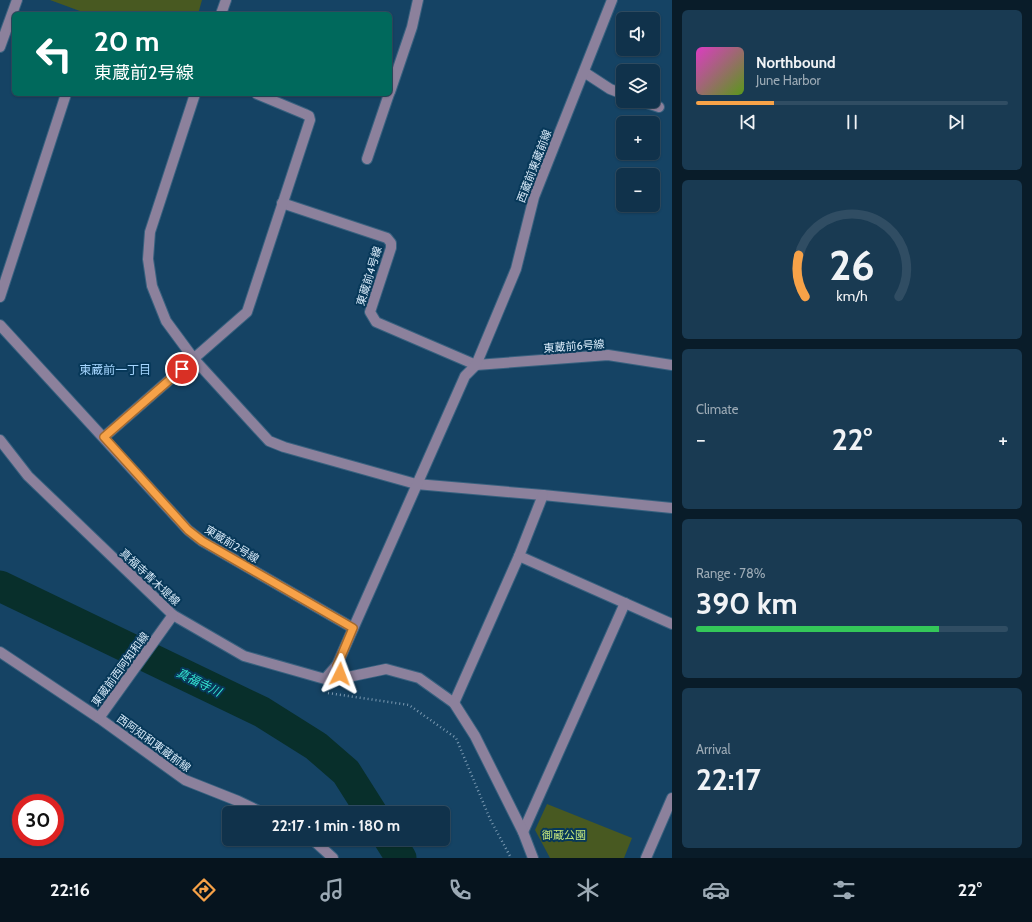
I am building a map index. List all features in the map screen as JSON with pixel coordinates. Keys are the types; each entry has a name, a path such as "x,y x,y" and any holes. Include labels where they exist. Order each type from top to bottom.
{"street":[{"path":"13,12 17,0"},
{"path":"222,12 226,0"},
{"path":"392,87 412,27 418,0"},
{"name":"西蔵前東蔵前線","path":"416,484 465,376 476,365 516,269 534,197 612,0"},
{"path":"0,47 12,14"},
{"path":"584,72 616,91"},
{"path":"0,297 65,96"},
{"path":"194,96 152,220 148,259 152,286 157,302 166,320 194,359 269,442 416,484 672,508"},
{"path":"104,437 247,312 310,120 309,116 262,96"},
{"path":"367,160 389,96"},
{"name":"東蔵前4号線","path":"282,203 387,238 391,242 391,248 370,312 372,317 376,322 476,365"},
{"name":"東蔵前2号線","path":"0,326 104,437 188,530 202,541 353,628"},
{"name":"東蔵前6号線","path":"476,365 608,355 672,365"},
{"name":"真福寺青木堤線","path":"0,440 28,476 173,615 244,656 325,679 337,666 416,484"},
{"path":"454,703 519,556 543,495"},
{"path":"519,556 672,624"},
{"path":"523,832 625,603"},
{"name":"東蔵前西阿知和線","path":"0,652 99,718 173,615"},
{"path":"337,666 340,674 348,677 386,669 418,678 454,703 475,736 523,832 533,858"},
{"name":"西阿知和東蔵前線","path":"99,718 185,780 238,800 250,806"},
{"path":"646,858 672,798"},
{"path":"320,846 333,858"}],"path":[{"path":"325,692 409,705 456,738 490,819 511,858"}],"green space":[{"path":"50,0 202,0 199,12 83,12"},
{"name":"御蔵公園","path":"547,804 632,838 624,858 550,858 535,830"}],"waterway":[{"name":"真福寺川","path":"0,586 262,712 316,746 346,772 368,806"},
{"name":"真福寺川","path":"393,846 401,858"}],"district":[{"name":"東蔵前一丁目","path":"115,369"}],"route":[{"path":"182,369 104,437 188,530 202,541 353,628 337,666 340,674"}]}
